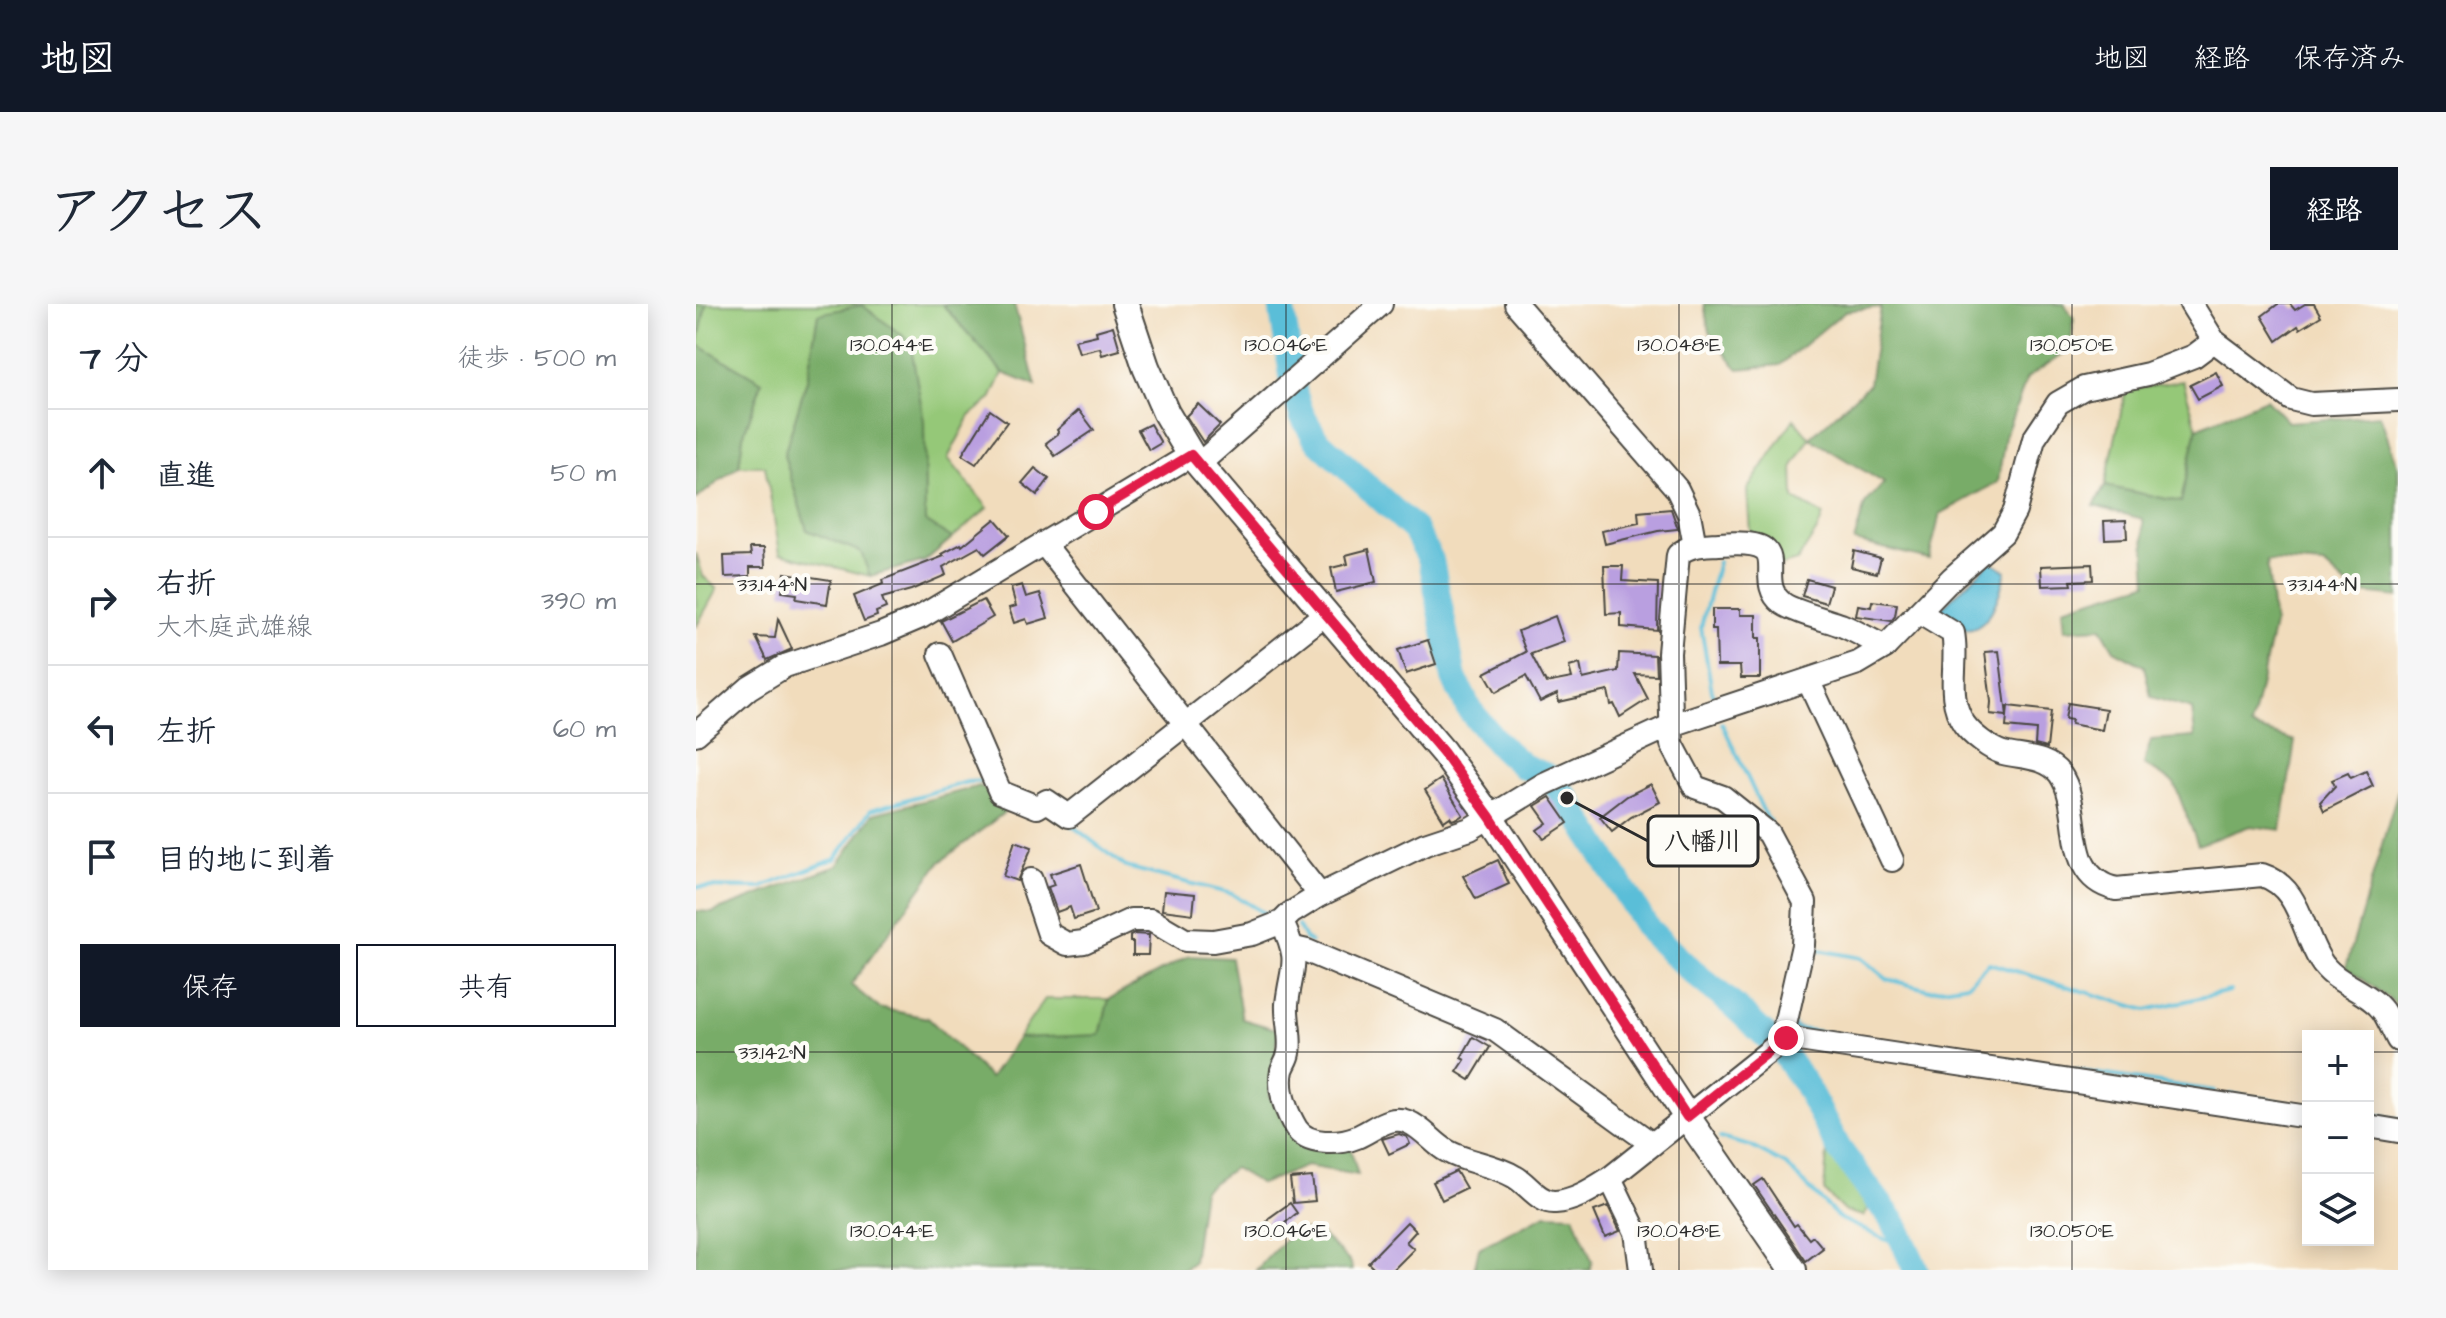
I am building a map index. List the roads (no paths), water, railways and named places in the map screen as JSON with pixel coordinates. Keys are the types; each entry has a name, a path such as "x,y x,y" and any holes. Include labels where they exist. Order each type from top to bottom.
{"main road":[{"path":"1125,304 1146,367 1166,413 1195,460 1443,752 1490,817 1687,1117 1793,1270"}],"street":[{"path":"696,734 749,688 785,666 881,634 921,617 1195,460 1294,381 1381,304"},
{"path":"1516,304 1677,489 1689,514 1695,546"},
{"path":"2191,304 2214,341 2291,399 2311,404 2398,400"},
{"path":"1031,880 1049,934 1067,944 1084,942 1131,920 1151,920 1185,940 1213,941 1252,934 1282,922 1320,895 1425,844 1470,829 1551,781 1672,725 1858,663 1885,647 1952,578 2003,533 2015,511 2034,439 2058,403 2084,388 2148,374 2194,356 2214,341"},
{"path":"1044,544 1320,895"},
{"path":"1786,1038 1785,1025 1803,945 1805,902 1768,833 1723,797 1695,787 1672,744 1669,653 1678,555 1684,549 1695,546 1758,544 1770,560 1773,590 1783,603 1885,647"},
{"path":"1920,613 1953,633 1955,708 1965,726 2000,752 2046,762 2059,773 2065,785 2082,861 2089,875 2102,886 2116,889 2262,875 2277,880 2287,889 2320,960 2329,972 2382,1009 2398,1040"},
{"path":"940,654 1000,792 1037,807 1047,801 1069,816 1325,614"},
{"path":"1808,680 1892,860"},
{"path":"1282,922 1294,948 1294,972 1287,1005 1289,1053 1281,1083 1286,1108 1298,1132 1311,1140 1328,1143 1355,1138 1389,1120 1402,1120 1415,1125 1455,1155 1514,1176 1546,1202 1558,1202 1582,1194 1610,1178 1786,1038 2302,1116"},
{"path":"1294,948 1495,1030 1652,1144"},
{"path":"2374,1127 2398,1131"},
{"path":"1610,1178 1636,1232 1641,1270"}],"water":[{"path":"1991,561 2006,571 1993,609 1980,625 1963,629 1934,615"}],"waterway":[{"path":"1281,304 1295,395 1316,439 1415,530 1431,560 1454,678 1469,709 1498,744 1523,766 1547,776 1567,798 1648,929 1781,1050 1805,1084 1839,1149 1895,1224 1916,1270"},
{"path":"1714,703 1701,627 1718,562"},
{"path":"1722,723 1770,821"},
{"path":"696,887 760,888 835,859 871,810 967,782 987,781"},
{"path":"1070,824 1126,867 1232,894 1267,915"},
{"path":"1298,926 1305,939 1311,942"},
{"path":"1813,949 1861,958 1887,979 1930,990 1967,984 1989,963 2146,1010 2230,991"},
{"path":"1794,1025 1793,1028 2214,1091"},
{"path":"2230,1094 2302,1105"},
{"path":"2374,1116 2398,1119"},
{"path":"1720,1138 1750,1146 1786,1165 1839,1218 1908,1250"}],"place":[{"name":"八幡川","path":"1567,798"}]}
